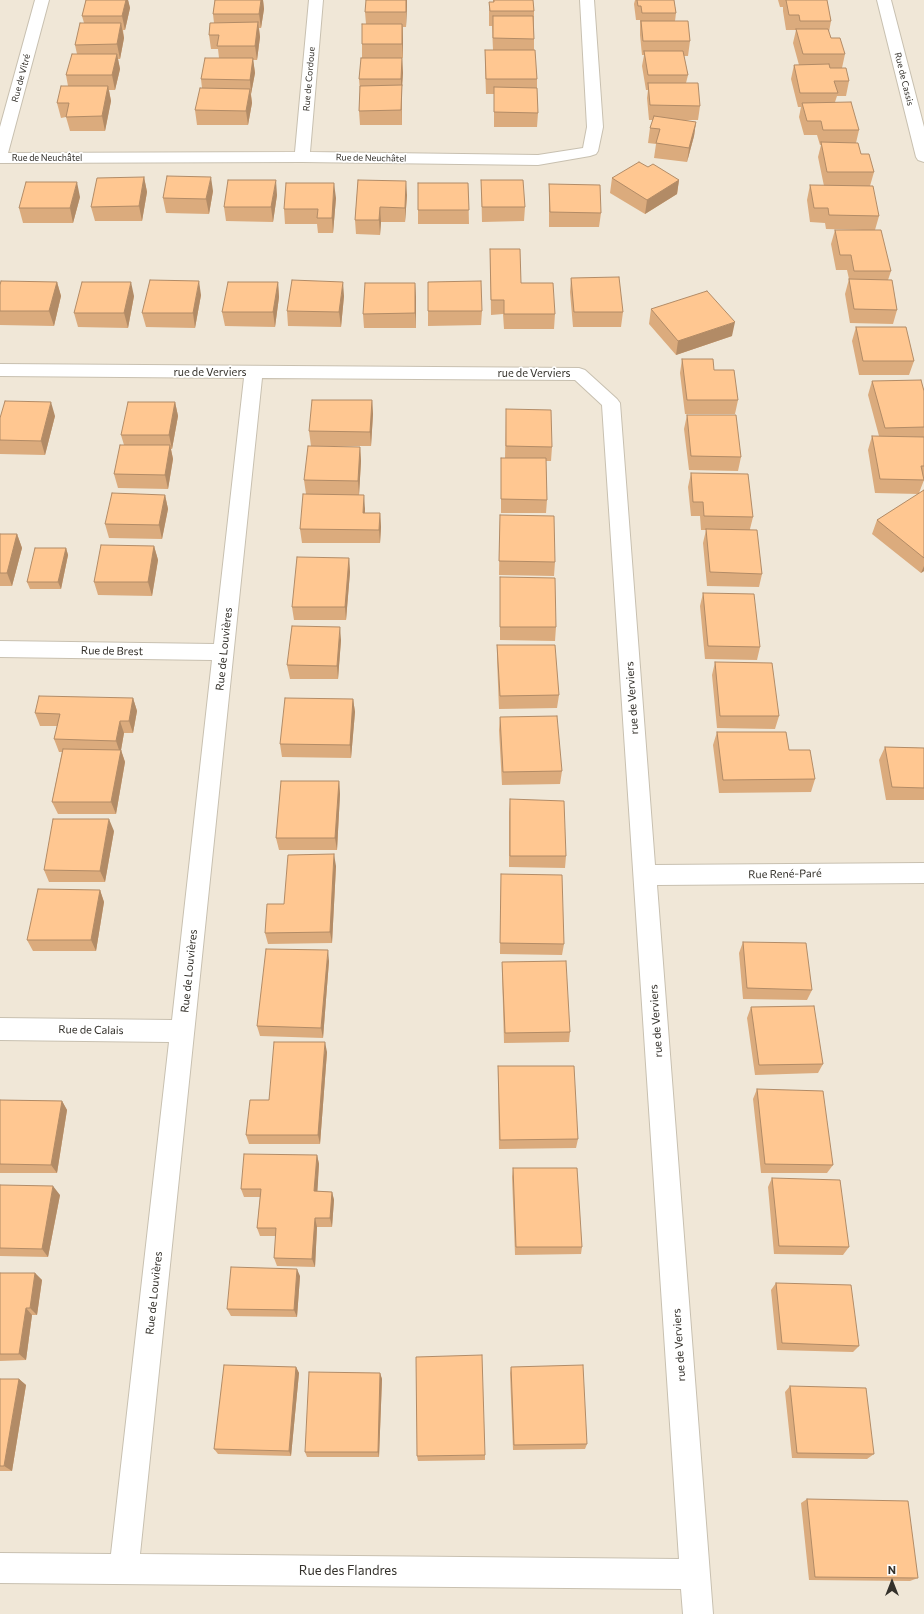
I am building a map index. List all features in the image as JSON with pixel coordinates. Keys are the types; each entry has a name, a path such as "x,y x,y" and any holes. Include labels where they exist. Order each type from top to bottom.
{"street":[{"name":"Rue de Vitré","path":"0,156 42,0"},
{"name":"Rue de Cordoue","path":"302,157 316,0"},
{"name":"Rue de Neuchâtel","path":"0,156 302,157 538,160 590,151 595,127 587,0"},
{"name":"Rue de Cassis","path":"884,0 924,157"},
{"name":"rue de Verviers","path":"0,370 579,374 611,403 698,1614"},
{"name":"Rue de Louvières","path":"124,1570 254,372"},
{"name":"Rue de Brest","path":"0,649 224,652"},
{"name":"Rue René-Paré","path":"645,875 924,873"},
{"name":"Rue de Calais","path":"0,1029 183,1031"},
{"name":"Rue des Flandres","path":"0,1568 696,1574"}],"building":[{"path":"86,0 126,0 122,16 82,16"},
{"path":"215,0 261,0 259,14 213,14"},
{"path":"366,0 406,0 406,12 365,12"},
{"path":"494,0 533,0 534,11 490,11 489,2 494,2"},
{"path":"637,0 674,0 676,13 642,13 641,6 638,6"},
{"path":"786,0 827,0 831,21 800,21 799,15 789,15"},
{"path":"493,16 533,16 534,39 493,38"},
{"path":"641,21 688,21 690,41 643,41"},
{"path":"258,22 255,46 217,46 219,35 209,35 210,23"},
{"path":"80,23 121,23 117,44 75,45"},
{"path":"362,24 402,24 402,44 362,44"},
{"path":"796,29 828,29 831,38 840,38 845,54 803,54"},
{"path":"485,50 535,50 537,79 486,79"},
{"path":"644,51 683,51 688,75 648,75"},
{"path":"72,54 117,54 112,75 66,75"},
{"path":"205,58 253,58 250,80 201,79"},
{"path":"361,58 402,58 401,79 359,79"},
{"path":"829,64 830,68 846,68 849,81 834,81 838,93 800,93 794,65"},
{"path":"648,83 698,83 700,106 650,105"},
{"path":"402,85 401,110 359,111 360,86"},
{"path":"61,86 108,86 102,116 66,117 69,103 57,103"},
{"path":"494,87 537,88 538,113 494,112"},
{"path":"200,88 250,89 246,111 195,110"},
{"path":"851,102 859,130 823,130 821,121 807,121 802,103"},
{"path":"654,116 696,122 689,148 656,143 660,129 650,128"},
{"path":"821,142 858,143 861,154 869,154 874,172 827,172"},
{"path":"639,162 648,167 653,164 679,180 647,200 612,178"},
{"path":"167,176 211,177 206,199 163,198"},
{"path":"144,177 139,206 91,207 97,178"},
{"path":"228,180 276,180 271,207 224,207"},
{"path":"358,180 406,181 405,208 380,207 379,220 355,220"},
{"path":"481,180 523,180 525,207 482,207"},
{"path":"26,182 77,182 70,208 19,208"},
{"path":"286,183 334,183 332,218 317,218 318,209 284,209"},
{"path":"418,183 468,183 469,210 418,210"},
{"path":"549,184 600,185 601,213 550,212"},
{"path":"810,185 873,186 879,216 829,215 828,208 814,208"},
{"path":"835,230 881,230 891,271 854,271 851,255 840,255"},
{"path":"490,249 520,249 521,283 553,283 555,314 504,314 504,300 491,300"},
{"path":"619,277 623,312 574,312 571,278"},
{"path":"849,279 892,280 897,310 854,309"},
{"path":"150,280 199,281 193,313 142,313"},
{"path":"292,280 343,282 339,312 287,311"},
{"path":"1,281 57,282 49,311 0,311"},
{"path":"481,281 482,311 428,311 428,282"},
{"path":"82,282 131,282 124,313 74,313"},
{"path":"228,282 278,282 273,312 222,312"},
{"path":"365,283 415,283 415,313 363,314"},
{"path":"707,291 735,322 678,341 651,309"},
{"path":"856,327 906,327 914,361 863,361"},
{"path":"682,359 713,359 714,370 734,370 738,400 687,400"},
{"path":"921,380 924,391 924,427 885,428 872,381"},
{"path":"312,400 372,400 370,432 309,431"},
{"path":"5,401 51,402 41,441 0,440 0,418"},
{"path":"128,402 175,402 169,435 121,435"},
{"path":"506,409 551,410 552,447 506,446"},
{"path":"687,415 736,415 741,457 691,456"},
{"path":"872,436 924,437 924,466 921,466 924,480 880,479"},
{"path":"120,445 170,445 165,475 114,474"},
{"path":"308,446 360,447 358,481 304,480"},
{"path":"501,458 546,458 547,500 501,499"},
{"path":"691,473 748,474 753,517 704,516 703,502 693,502"},
{"path":"924,490 924,558 877,520"},
{"path":"112,493 165,495 159,525 105,524"},
{"path":"303,494 364,495 363,513 380,513 379,530 300,529"},
{"path":"500,515 554,516 555,562 499,561"},
{"path":"706,529 757,530 762,574 710,572"},
{"path":"0,534 17,534 7,573 0,573"},
{"path":"101,545 154,546 148,582 94,582"},
{"path":"35,548 66,548 58,582 27,582"},
{"path":"297,557 349,558 345,607 292,607"},
{"path":"500,577 555,578 556,627 500,627"},
{"path":"703,593 754,594 760,647 708,646"},
{"path":"292,626 340,627 337,666 287,665"},
{"path":"497,645 555,645 559,695 500,696"},
{"path":"715,662 772,663 779,716 720,716"},
{"path":"39,696 133,698 129,721 120,721 116,741 54,739 60,714 35,713"},
{"path":"285,698 353,699 350,745 280,744"},
{"path":"557,716 562,771 503,772 500,717"},
{"path":"717,732 786,732 789,750 810,750 815,779 723,780"},
{"path":"885,747 924,748 924,788 892,787"},
{"path":"63,749 121,750 111,802 52,802"},
{"path":"281,781 339,781 335,838 276,838"},
{"path":"510,799 564,801 566,856 510,856"},
{"path":"53,819 109,819 100,871 44,870"},
{"path":"334,854 330,932 265,933 267,904 284,904 288,855"},
{"path":"501,874 562,875 564,944 500,943"},
{"path":"38,889 100,890 91,940 27,940"},
{"path":"743,942 806,943 812,990 747,988"},
{"path":"266,949 328,950 321,1028 257,1026"},
{"path":"566,961 570,1032 505,1033 502,962"},
{"path":"814,1006 823,1064 759,1065 751,1007"},
{"path":"274,1042 325,1042 318,1135 246,1135 250,1100 269,1100"},
{"path":"498,1066 574,1066 578,1139 500,1140"},
{"path":"757,1089 823,1091 833,1165 765,1164"},
{"path":"0,1100 62,1101 51,1165 0,1164"},
{"path":"244,1154 317,1155 314,1191 332,1192 330,1218 315,1218 312,1259 274,1258 276,1228 257,1228 261,1189 241,1189"},
{"path":"513,1168 577,1168 582,1247 516,1247"},
{"path":"772,1178 840,1180 849,1247 779,1246"},
{"path":"0,1185 53,1186 42,1249 0,1248"},
{"path":"231,1267 297,1269 294,1310 227,1309"},
{"path":"0,1273 35,1273 30,1308 26,1308 19,1354 0,1354"},
{"path":"776,1283 851,1285 859,1346 782,1343"},
{"path":"482,1355 485,1455 417,1456 416,1357"},
{"path":"224,1365 296,1367 289,1451 214,1449"},
{"path":"583,1365 587,1444 514,1445 511,1367"},
{"path":"309,1372 380,1373 378,1452 305,1452"},
{"path":"0,1379 19,1379 4,1466 0,1466"},
{"path":"790,1386 866,1388 874,1454 797,1453"},
{"path":"807,1499 908,1501 918,1578 815,1577"}]}
